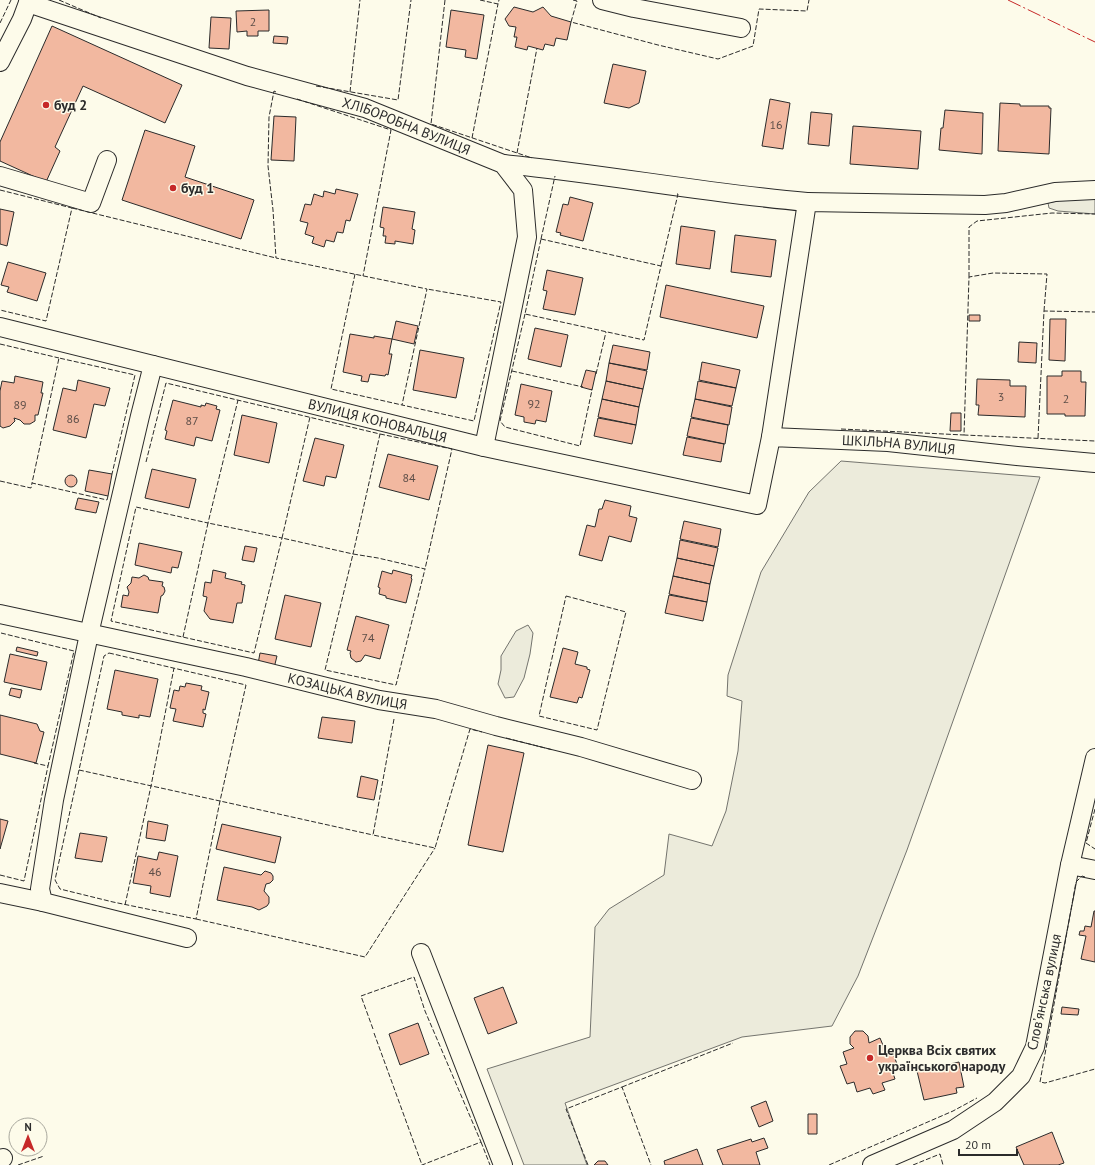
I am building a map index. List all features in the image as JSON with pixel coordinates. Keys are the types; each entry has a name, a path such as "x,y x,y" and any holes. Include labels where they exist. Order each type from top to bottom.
{"street":[{"path":"602,0 634,8 741,28"},
{"path":"0,62 29,2"},
{"name":"ХЛІБОРОБНА ВУЛИЦЯ","path":"29,2 247,76 365,108 503,164"},
{"path":"0,176 91,203 107,160"},
{"path":"503,164 554,169 757,197 807,202 985,204 1006,203 1055,192 1095,190"},
{"path":"484,446 527,237 523,190 503,164"},
{"path":"771,438 807,202"},
{"name":"ВУЛИЦЯ КОНОВАЛЬЦЯ","path":"0,327 484,446 756,505 771,438"},
{"path":"43,902 40,889 54,800 90,634 153,365"},
{"name":"ШКІЛЬНА ВУЛИЦЯ","path":"771,438 888,442 1095,463"},
{"name":"КОЗАЦЬКА ВУЛИЦЯ","path":"0,614 246,667 379,700 436,709 496,726 581,747 692,780"},
{"name":"Словʼянська вулиця","path":"872,1165 953,1130 995,1102 1021,1076 1035,1047 1070,865 1095,758"},
{"path":"1070,865 1095,870"},
{"path":"0,893 43,902 186,938"},
{"path":"421,953 502,1165"}],"shaded area":[{"path":"1095,193 1095,214 1058,211 1049,208 1048,203"},
{"path":"841,461 1040,477 907,850 858,976 832,1026 742,1037 565,1103 587,1165 524,1165 487,1069 590,1037 595,927 609,909 664,875 669,834 712,846 726,811 738,751 742,701 727,696 728,675 761,572 809,492"},
{"path":"528,625 533,633 524,678 514,697 505,698 498,684 501,670 501,656 516,631"}],"building":[{"path":"514,7 533,12 543,7 551,16 571,22 567,40 556,38 554,46 545,44 543,50 528,46 527,50 515,47 517,37 514,37 516,27 509,26 505,19"},
{"path":"269,10 269,31 258,31 258,36 247,36 247,31 237,32 236,11"},
{"path":"451,10 484,15 477,59 465,57 466,50 446,47"},
{"path":"211,17 231,18 229,49 209,48"},
{"name":"буд 2","path":"52,26 182,85 165,123 83,86 55,147 60,151 46,182 0,161 0,142"},
{"path":"274,36 288,37 287,44 273,43"},
{"path":"613,64 646,71 639,103 629,108 604,103"},
{"path":"770,99 790,103 783,149 762,146"},
{"path":"1000,103 1020,104 1020,106 1049,106 1049,108 1051,108 1049,154 998,151"},
{"path":"945,110 983,113 982,154 939,150 941,128 943,128"},
{"path":"811,112 832,114 829,146 808,144"},
{"path":"274,116 296,117 294,161 271,160"},
{"path":"853,126 921,131 918,169 850,164"},
{"name":"буд 1","path":"145,130 195,146 185,177 254,200 241,239 122,200"},
{"path":"336,189 358,194 350,221 346,220 343,233 337,232 334,242 326,240 324,247 312,243 314,237 305,234 308,223 300,221 305,204 311,205 314,194 323,197 324,191 335,194"},
{"path":"570,197 593,203 583,241 560,235 561,233 556,232 563,204 568,205"},
{"path":"383,207 415,212 412,229 415,230 413,244 395,241 395,244 385,243 386,236 383,236 384,228 380,227"},
{"path":"0,209 14,212 7,246 0,244"},
{"path":"681,226 715,231 710,269 676,264"},
{"path":"735,235 776,240 771,277 731,272"},
{"path":"8,262 46,273 37,301 7,292 9,287 1,285"},
{"path":"547,270 583,278 575,315 543,309 547,291 543,290"},
{"path":"666,285 764,306 757,338 660,317"},
{"path":"969,315 980,315 980,321 969,321"},
{"path":"1050,319 1066,319 1065,361 1049,360"},
{"path":"396,321 418,326 414,344 392,339"},
{"path":"535,328 568,335 561,367 528,359"},
{"path":"350,334 392,339 389,354 392,354 388,375 370,374 368,382 361,381 362,376 343,372"},
{"path":"1019,342 1037,343 1036,363 1018,362"},
{"path":"613,345 650,352 647,370 609,363"},
{"path":"420,350 464,358 456,398 413,390"},
{"path":"702,362 740,370 736,388 699,380"},
{"path":"609,363 647,371 643,389 606,381"},
{"path":"586,370 596,372 592,390 581,387"},
{"path":"1062,371 1081,371 1081,382 1086,382 1085,416 1047,414 1047,376 1062,376"},
{"path":"15,376 43,382 41,393 43,393 38,415 35,415 35,421 30,424 24,424 20,420 14,418 15,421 10,426 3,428 0,426 0,391 2,381 14,383"},
{"path":"977,379 1010,380 1010,386 1026,386 1025,417 978,415 979,405 976,405"},
{"path":"78,380 110,388 105,406 94,404 86,438 53,430 63,388 76,391"},
{"path":"606,381 643,389 639,407 602,399"},
{"path":"698,381 736,388 732,406 695,399"},
{"path":"521,384 552,391 546,422 536,420 535,424 524,422 524,417 515,415"},
{"path":"602,399 639,407 636,425 598,417"},
{"path":"695,399 732,407 729,425 691,417"},
{"path":"173,400 201,407 201,405 205,406 206,403 217,406 216,409 220,410 212,441 196,437 194,446 165,439 167,431 165,430"},
{"path":"951,413 961,413 961,431 950,431"},
{"path":"242,415 277,423 269,463 234,455"},
{"path":"598,418 636,425 632,444 594,436"},
{"path":"691,418 728,425 725,444 687,436"},
{"path":"687,437 724,444 721,462 683,455"},
{"path":"315,438 344,445 336,478 326,476 324,486 303,481"},
{"path":"388,454 438,466 429,500 379,487"},
{"path":"152,469 196,479 189,508 145,498"},
{"path":"89,470 112,474 108,496 85,491"},
{"path":"69,475 73,475 77,481 73,487 69,487 65,483 65,479"},
{"path":"78,498 99,502 96,513 75,509"},
{"path":"605,500 631,506 629,516 637,518 631,542 609,536 602,561 579,555 587,525 595,527 599,509 602,509"},
{"path":"684,521 721,529 718,547 680,539"},
{"path":"680,540 718,548 714,566 677,558"},
{"path":"139,543 182,552 178,568 172,567 171,573 135,565"},
{"path":"245,546 257,548 254,562 242,560"},
{"path":"677,558 714,566 710,584 673,576"},
{"path":"213,570 226,573 225,578 242,582 241,584 245,585 242,603 237,603 233,623 210,619 204,611 207,597 203,596 205,582 211,583"},
{"path":"393,570 412,575 406,603 386,598 386,596 379,594 380,588 378,587 382,571 392,574"},
{"path":"144,575 148,577 149,580 163,582 162,586 164,587 165,591 161,596 158,613 121,607 123,595 128,596 129,592 127,587 131,583 132,577 139,578"},
{"path":"673,576 710,584 707,602 669,594"},
{"path":"285,595 321,603 311,647 275,639"},
{"path":"669,595 707,602 703,621 665,613"},
{"path":"356,616 389,625 380,659 365,655 361,661 356,662 351,658 351,651 347,650"},
{"path":"17,647 38,652 37,656 16,651"},
{"path":"563,648 578,652 575,664 587,667 587,669 590,670 582,698 579,697 577,703 550,697"},
{"path":"260,653 277,656 274,668 258,664"},
{"path":"10,654 47,662 41,690 4,682"},
{"path":"115,670 158,679 150,717 139,715 139,718 122,715 122,712 107,709"},
{"path":"186,683 202,686 201,690 209,692 205,710 203,709 203,713 206,714 203,727 173,721 176,709 170,708 174,690 179,691 180,686 185,687"},
{"path":"11,688 22,690 20,698 9,695"},
{"path":"0,715 37,724 40,731 44,732 36,763 0,754"},
{"path":"322,717 355,721 352,743 318,738"},
{"path":"488,745 524,753 503,852 468,845"},
{"path":"361,776 378,780 374,800 357,797"},
{"path":"0,819 8,821 0,849"},
{"path":"148,821 168,825 165,841 146,838"},
{"path":"222,824 281,837 275,863 216,849"},
{"path":"80,833 107,837 102,862 75,858"},
{"path":"159,852 178,856 170,897 150,893 151,886 133,883 138,856 157,860"},
{"path":"224,867 261,875 265,871 271,873 273,880 266,884 264,891 269,897 269,903 267,906 259,910 252,907 217,900"},
{"path":"1094,911 1095,962 1081,959 1086,936 1079,935 1080,931 1084,931 1085,926 1091,927"},
{"path":"503,987 517,1023 488,1034 474,998"},
{"path":"1062,1007 1079,1009 1078,1015 1061,1014"},
{"path":"418,1023 429,1054 400,1065 389,1034"},
{"name":"Церква Всіх святих українського народу","path":"855,1031 863,1031 868,1036 869,1043 880,1038 885,1050 891,1048 897,1064 891,1067 895,1079 882,1083 885,1090 873,1094 870,1088 857,1092 854,1082 847,1084 840,1066 847,1064 843,1052 854,1048 850,1044 850,1037"},
{"path":"959,1062 964,1087 956,1088 957,1093 924,1100 917,1071"},
{"path":"766,1101 773,1121 759,1127 751,1107"},
{"path":"808,1114 817,1114 817,1134 808,1134"},
{"path":"1052,1132 1064,1163 1058,1165 1024,1165 1016,1147"},
{"path":"764,1138 768,1148 756,1152 760,1165 723,1165 717,1150 751,1139 752,1142"},
{"path":"697,1149 703,1165 665,1165 664,1161"},
{"path":"598,1161 605,1161 608,1165 594,1165"}],"fence":[{"path":"0,23 11,0"},
{"path":"59,0 101,18"},
{"path":"350,92 360,0"},
{"path":"316,86 398,100 411,0"},
{"path":"445,0 431,124 532,158"},
{"path":"480,0 498,4 499,0"},
{"path":"573,0 577,1 571,22 718,59 753,46 759,9 807,11 809,0"},
{"path":"472,138 498,4"},
{"path":"517,153 537,48"},
{"path":"276,92 274,91 269,117 268,166 276,258 427,289 402,405 474,421 501,302 427,289"},
{"path":"297,99 391,130 363,276"},
{"path":"541,239 555,176"},
{"path":"0,190 72,208 46,321 0,310"},
{"path":"661,266 678,194 676,194"},
{"path":"72,208 276,258"},
{"path":"969,277 969,227 977,221 1052,213 1095,214"},
{"path":"541,239 661,266 644,340 525,314 541,239"},
{"path":"1044,311 1047,274 993,273 969,277 964,435 1095,441"},
{"path":"355,274 331,389 402,405"},
{"path":"1038,438 1044,311 1095,312"},
{"path":"525,314 500,421 505,427 580,446 591,389"},
{"path":"596,374 606,332"},
{"path":"0,344 59,358"},
{"path":"108,496 107,500 32,483 59,358 135,375 112,474"},
{"path":"512,371 583,387"},
{"path":"146,462 166,383 380,434 353,554 282,538 310,417"},
{"path":"183,637 208,523 282,538 254,653 111,621 136,507 208,523 238,400"},
{"path":"841,429 964,435"},
{"path":"380,434 452,449 425,569"},
{"path":"0,481 31,488 32,483"},
{"path":"353,554 425,569 396,685 325,670 353,554"},
{"path":"566,596 626,612 597,730 539,716 566,596"},
{"path":"1,633 74,651 48,766 34,763"},
{"path":"109,653 246,685 220,801 79,770 104,656 109,653"},
{"path":"125,905 151,786 174,668"},
{"path":"394,719 373,835 435,848 470,729 482,732"},
{"path":"506,738 553,750"},
{"path":"0,875 24,881 48,766"},
{"path":"79,770 55,880 60,889 113,902 196,919 220,801 373,835"},
{"path":"1095,809 1086,843 1095,849"},
{"path":"196,919 365,957 435,848"},
{"path":"1085,877 1082,876 1076,882 1040,1082 1045,1083 1095,1069"},
{"path":"373,1029 361,996 414,977 425,1011 481,1142 422,1165"},
{"path":"374,1033 422,1165"},
{"path":"622,1087 733,1043"},
{"path":"588,1165 566,1109 622,1087 651,1165"},
{"path":"829,1165 953,1111 977,1098"},
{"path":"481,1142 490,1165"},
{"path":"913,1165 940,1154 943,1165"},
{"path":"18,1165 41,1157"}],"power":[{"path":"1008,0 1095,42"}],"place":[{"name":"буд 2","path":"46,105"},
{"name":"буд 1","path":"173,188"},
{"name":"Церква Всіх святих українського народу","path":"870,1058"}]}
